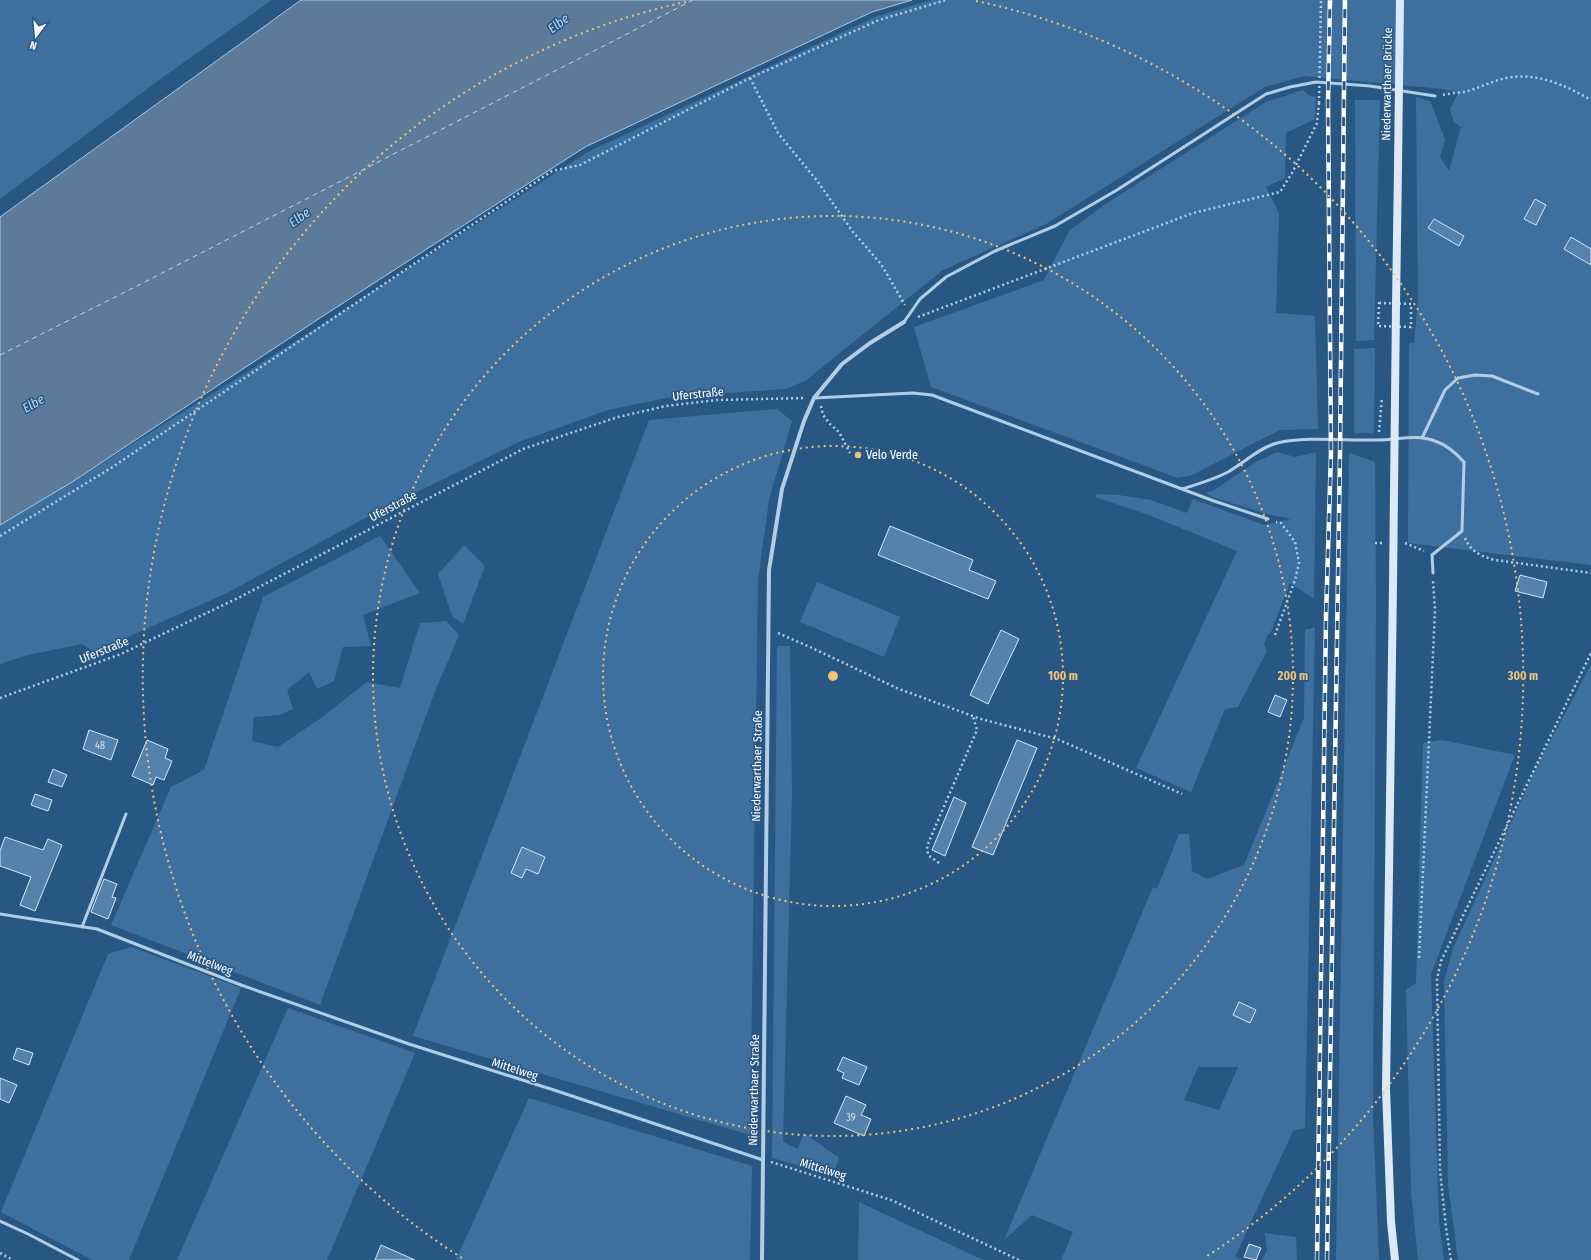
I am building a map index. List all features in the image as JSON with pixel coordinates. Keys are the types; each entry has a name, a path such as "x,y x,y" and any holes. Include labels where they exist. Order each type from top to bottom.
{"main road":[{"name":"Niederwarthaer Brücke","path":"1395,1260 1390,1215 1386,1090 1400,0"}],"street":[{"name":"Niederwarthaer Straße","path":"762,1260 769,570 778,506 794,451 814,398 842,364 870,343 904,322"}],"lane":[{"path":"904,322 920,299 946,277 995,251 1055,226 1116,190 1266,94 1290,87 1316,82 1370,86 1435,96"},
{"path":"1422,438 1445,390 1458,378 1475,375 1492,376 1538,394"},
{"path":"814,398 913,393 932,395 1214,501 1268,519"},
{"path":"1182,489 1208,482 1229,471 1254,454 1277,443 1320,440 1422,438 1436,441 1455,452 1464,462 1462,531 1432,555 1433,573"},
{"path":"82,927 126,814"},
{"name":"Mittelweg","path":"0,914 97,929 241,985 409,1044 763,1160"},
{"path":"0,1221 78,1260"}],"path":[{"path":"0,536 111,468 552,171 580,165 750,78 879,20 946,0"},
{"path":"904,322 1193,213 1280,192 1292,173 1317,123 1319,103 1321,0"},
{"path":"1435,96 1467,91 1506,78 1524,76 1545,79 1571,88 1591,100"},
{"path":"750,78 778,133 818,182 853,232 881,264 910,315"},
{"path":"1378,326 1379,304"},
{"path":"1411,304 1411,327"},
{"name":"Uferstraße","path":"0,698 128,651 240,597 523,449 618,418 666,406 716,400 814,398"},
{"path":"821,406 823,415 839,432 850,453"},
{"path":"1268,519 1281,523 1295,542 1299,563 1295,580 1275,635"},
{"path":"1462,531 1467,542 1476,553 1484,557 1495,560 1591,573"},
{"path":"1419,958 1435,610 1433,573"},
{"path":"769,630 812,648 898,689 973,716 1056,739 1182,794"},
{"path":"1451,1260 1440,1170 1438,979 1440,961 1591,653"},
{"path":"939,863 928,855 927,846 977,730 973,716"},
{"name":"Mittelweg","path":"763,1160 891,1200 1019,1260"},
{"path":"0,1253 13,1260"}],"shaded area":[{"path":"0,0 272,0 159,80 0,199"},
{"path":"932,0 1591,0 1591,565 1408,543 1409,343 1414,343 1418,301 1416,97 1430,101 1445,139 1440,157 1449,171 1461,127 1454,122 1450,109 1458,93 1443,89 1304,76 1265,87 1046,224 943,270 805,381 785,389 671,397 608,410 519,442 378,511 227,593 94,652 82,644 28,655 0,664 0,525 72,482 304,336 588,152 877,16"},
{"path":"1303,90 1310,96 1316,97 1315,119 1286,133 1285,178 1266,187 1279,213 1276,313 1315,316 1318,429 1280,430 1192,475 1178,478 931,387 914,327 1044,280 1069,231 1107,203 1266,102"},
{"path":"1355,100 1380,100 1374,340 1356,341"},
{"path":"1375,348 1374,433 1354,433 1354,349"},
{"path":"777,409 792,421 769,500 758,580 750,1135 413,1036 649,420"},
{"path":"1277,452 1295,457 1316,452 1314,599 1290,583 1271,632 1267,636 1264,645 1267,651 1238,707 1225,709 1191,792 1136,768 1237,551 1149,515 1095,497 1096,494 1118,495 1151,500 1187,513 1193,499 1264,525 1291,519 1267,514 1212,497 1206,493 1214,490 1256,462"},
{"path":"1349,453 1375,462 1376,600 1373,1115 1379,1260 1336,1260"},
{"path":"380,536 420,593 363,615 371,646 343,647 334,681 317,689 309,672 287,690 293,709 279,715 254,717 252,741 278,747 321,718 367,682 400,688 420,623 446,621 459,635 434,694 320,1005 111,925 171,787 204,770 263,597"},
{"path":"464,545 485,566 463,624 452,616 438,574"},
{"path":"817,582 900,617 884,657 800,622"},
{"path":"1315,627 1305,1128 1293,1131 1235,1257 1241,1260 1061,1260 1073,1232 1032,1215 1004,1240 1153,887 1157,889 1179,834 1189,834 1192,871 1207,879 1244,865 1304,718 1305,630","holes":["1198,1067 1238,1067 1219,1110 1184,1100"]},
{"path":"777,646 790,646 792,793 783,1142 798,1149 804,1133 839,1158 833,1175 772,1158"},
{"path":"1591,665 1591,1260 1458,1260 1448,1185 1444,981 1453,948 1539,762"},
{"path":"1442,740 1515,755 1431,974 1439,1222 1444,1260 1418,1260 1411,1191 1406,990 1416,983 1423,743"},
{"path":"131,947 241,988 129,1260 92,1260 1,1212 108,954"},
{"path":"288,1008 415,1053 327,1260 177,1260"},
{"path":"529,1098 752,1166 750,1260 456,1260"},
{"path":"859,1202 981,1259 985,1260 858,1260"},
{"path":"1265,1233 1296,1237 1297,1260 1262,1260 1267,1250"}],"water":[{"name":"Elbe","path":"301,0 912,0 872,12 585,147 326,314 72,482 0,525 0,217"}],"building":[{"path":"1535,199 1546,205 1536,225 1524,219"},
{"path":"1434,219 1464,236 1459,246 1428,228"},
{"path":"1571,237 1591,249 1591,265 1564,249"},
{"path":"890,526 973,560 969,570 996,581 988,599 878,555"},
{"path":"1520,575 1547,582 1543,598 1515,591"},
{"path":"1001,630 1019,639 988,704 970,695"},
{"path":"1275,695 1287,700 1280,717 1268,712"},
{"path":"89,730 118,740 111,760 83,749"},
{"path":"147,740 168,749 165,758 172,761 164,780 156,777 153,785 132,776"},
{"path":"1017,740 1037,748 993,855 972,847"},
{"path":"53,769 67,775 62,787 48,782"},
{"path":"35,794 52,800 48,811 31,805"},
{"path":"954,797 966,803 945,856 932,850"},
{"path":"5,837 43,850 48,839 62,845 35,911 20,905 31,877 0,866 0,851"},
{"path":"522,847 545,857 538,874 526,869 522,878 511,873"},
{"path":"104,879 117,884 112,897 116,898 108,919 91,912"},
{"path":"1239,1002 1256,1010 1250,1023 1233,1015"},
{"path":"17,1048 33,1053 29,1065 13,1059"},
{"path":"843,1057 867,1067 859,1085 842,1078 844,1073 837,1070"},
{"path":"0,1078 17,1085 9,1103 0,1099"},
{"path":"846,1096 866,1105 861,1115 871,1119 864,1136 834,1123"},
{"path":"1249,1244 1261,1248 1256,1260 1244,1257"},
{"path":"381,1245 415,1260 375,1260"}],"ferry route":[{"path":"0,355 693,0"}],"railway":[{"path":"1317,1260 1326,617 1331,453 1328,103 1330,0"},
{"path":"1327,1260 1340,453 1345,0"}],"place":[{"name":"Velo Verde","path":"858,455"}]}
